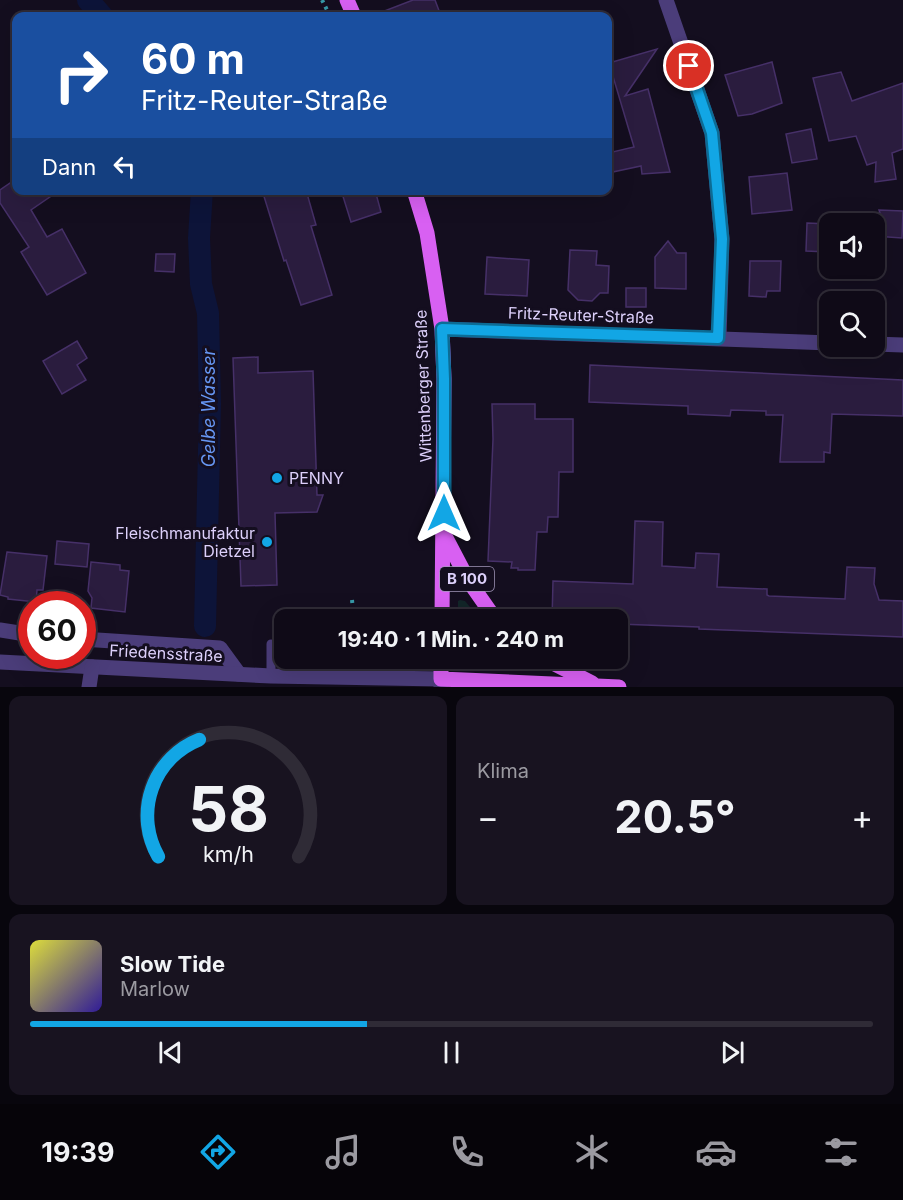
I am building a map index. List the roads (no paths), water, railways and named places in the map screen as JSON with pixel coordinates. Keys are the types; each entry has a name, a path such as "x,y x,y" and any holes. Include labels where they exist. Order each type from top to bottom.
{"main road":[{"name":"Wittenberger Straße","path":"416,195 427,233 442,329 444,379 442,609"},
{"name":"B 100","path":"444,535 468,580 488,609"},
{"path":"564,669 597,686"},
{"name":"Friedensstraße","path":"441,683 619,687"}],"street":[{"path":"666,0 712,133 722,239 718,338"},
{"name":"Fritz-Reuter-Straße","path":"442,329 819,343"},
{"path":"885,344 903,345"},
{"path":"0,630 18,633"},
{"name":"Friedensstraße","path":"96,640 220,648 239,674"},
{"name":"Friedensstraße","path":"0,662 18,663"},
{"name":"Friedensstraße","path":"96,667 441,683"},
{"name":"Friedensstraße","path":"89,687 92,669"}],"lane":[{"path":"271,644 271,676"}],"waterway":[{"name":"Gelbe Wasser","path":"88,0 98,12"},
{"name":"Gelbe Wasser","path":"202,195 199,238 201,284 208,313 210,404 205,626"}],"place":[{"name":"PENNY","path":"277,478"},
{"name":"Fleischmanufaktur Dietzel","path":"267,542"}]}
